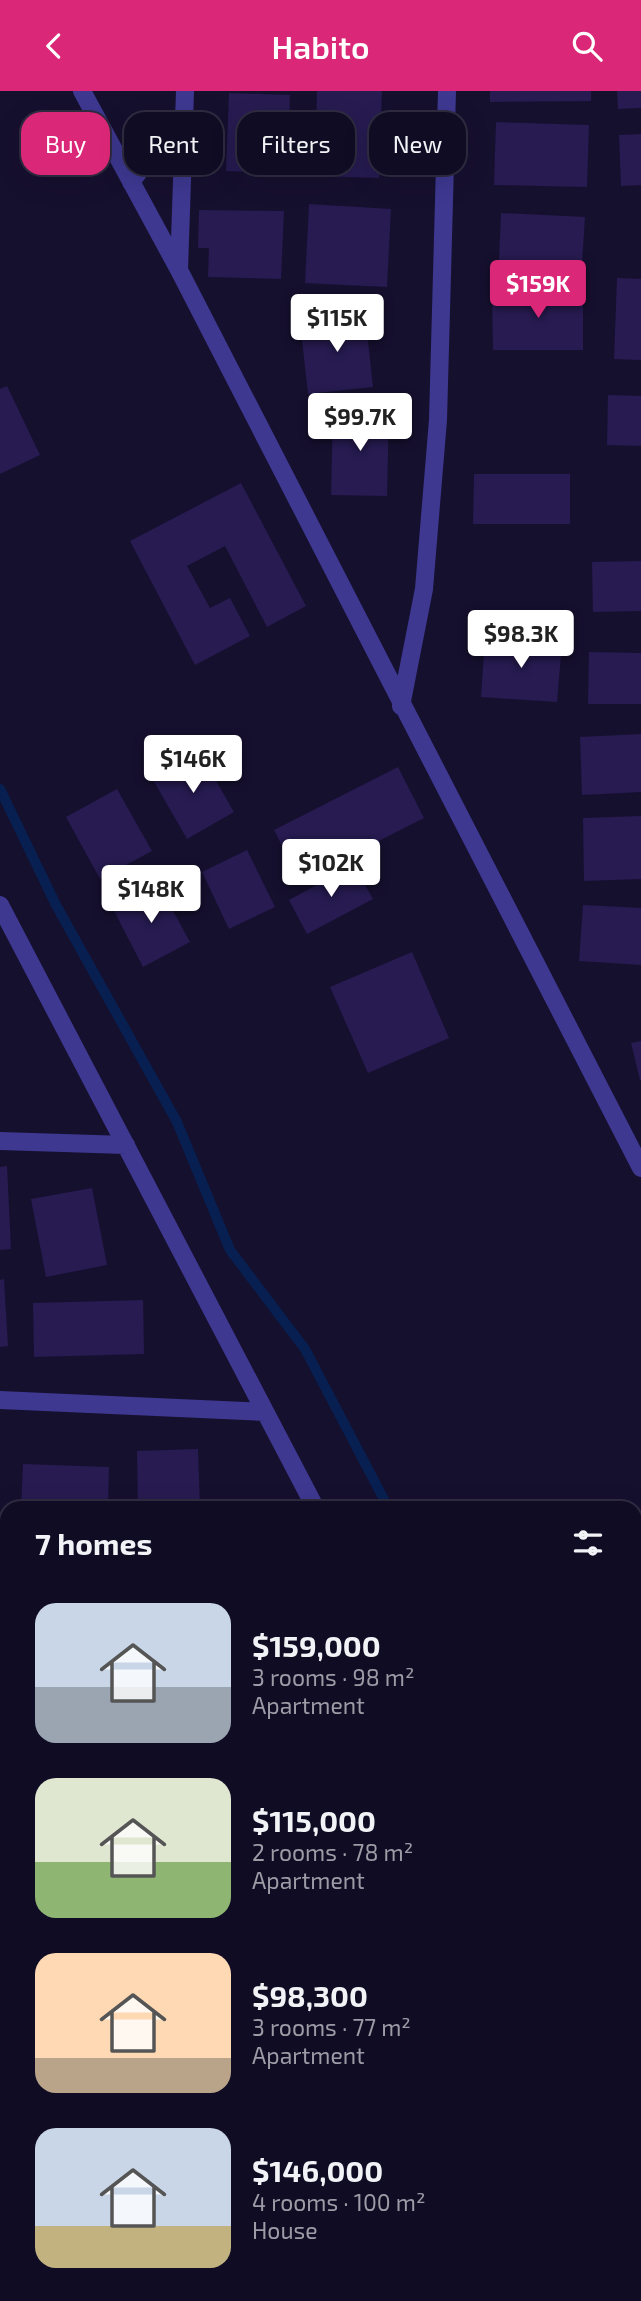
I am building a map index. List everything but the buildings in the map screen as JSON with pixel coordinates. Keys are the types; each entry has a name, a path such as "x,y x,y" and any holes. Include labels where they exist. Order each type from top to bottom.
{"street":[{"path":"82,91 179,270 641,1168"},
{"path":"184,112 185,91"},
{"path":"401,706 424,589 438,420 447,91"},
{"path":"131,182 136,175"},
{"path":"179,270 182,175"},
{"path":"0,905 312,1501"},
{"path":"0,1141 125,1145"},
{"path":"0,1400 265,1412"}],"waterway":[{"path":"0,789 56,905 177,1122 230,1250 305,1349 385,1501"}]}
